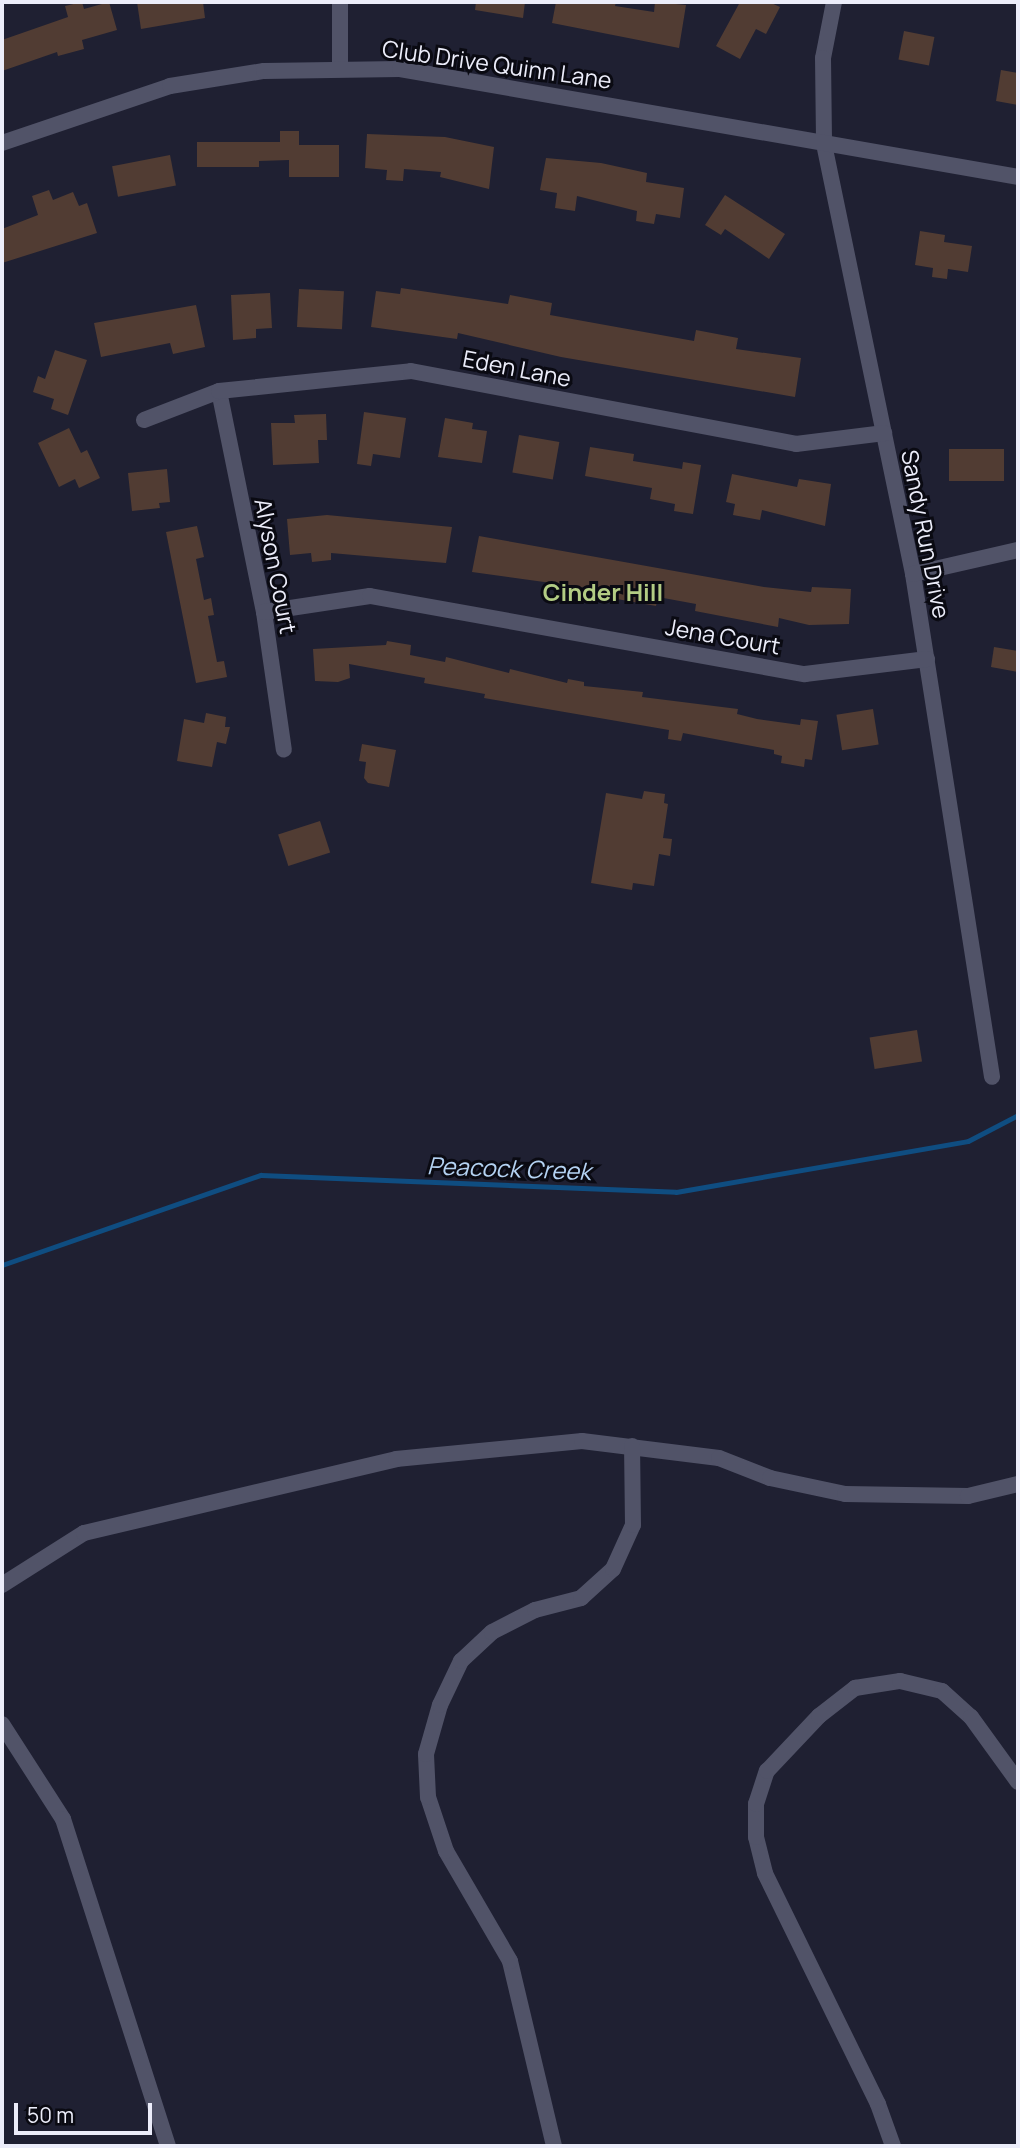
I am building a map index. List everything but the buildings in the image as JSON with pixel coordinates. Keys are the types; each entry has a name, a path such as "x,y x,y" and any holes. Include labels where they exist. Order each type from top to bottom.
{"street":[{"path":"340,2 340,67"},
{"name":"Sandy Run Drive","path":"834,2 823,58 824,144 913,575 992,1077"},
{"name":"Club Drive Quinn Lane","path":"2,143 170,86 264,71 340,67 400,68 514,85 824,144 1018,177"},
{"name":"Eden Lane","path":"144,420 219,391 411,371 796,444 884,433"},
{"name":"Alyson Court","path":"219,391 264,612 284,750"},
{"path":"913,575 1018,550"},
{"name":"Jena Court","path":"264,612 370,596 805,674 926,659"},
{"path":"2,1585 84,1533 396,1459 582,1441 719,1458 770,1478 845,1494 968,1496 1018,1484"},
{"path":"554,2146 510,1961 446,1851 428,1797 426,1754 440,1705 461,1661 492,1632 535,1610 581,1598 613,1569 634,1525 632,1446"},
{"path":"893,2146 878,2104 765,1873 756,1837 756,1804 767,1771 819,1716 855,1688 900,1681 942,1691 971,1717 1018,1782"},
{"path":"2,1724 62,1819 168,2146"}],"waterway":[{"name":"Peacock Creek","path":"2,1265 261,1175 676,1192 968,1141 1018,1115"}],"district":[{"name":"Cinder Hill","path":"603,592"}]}
